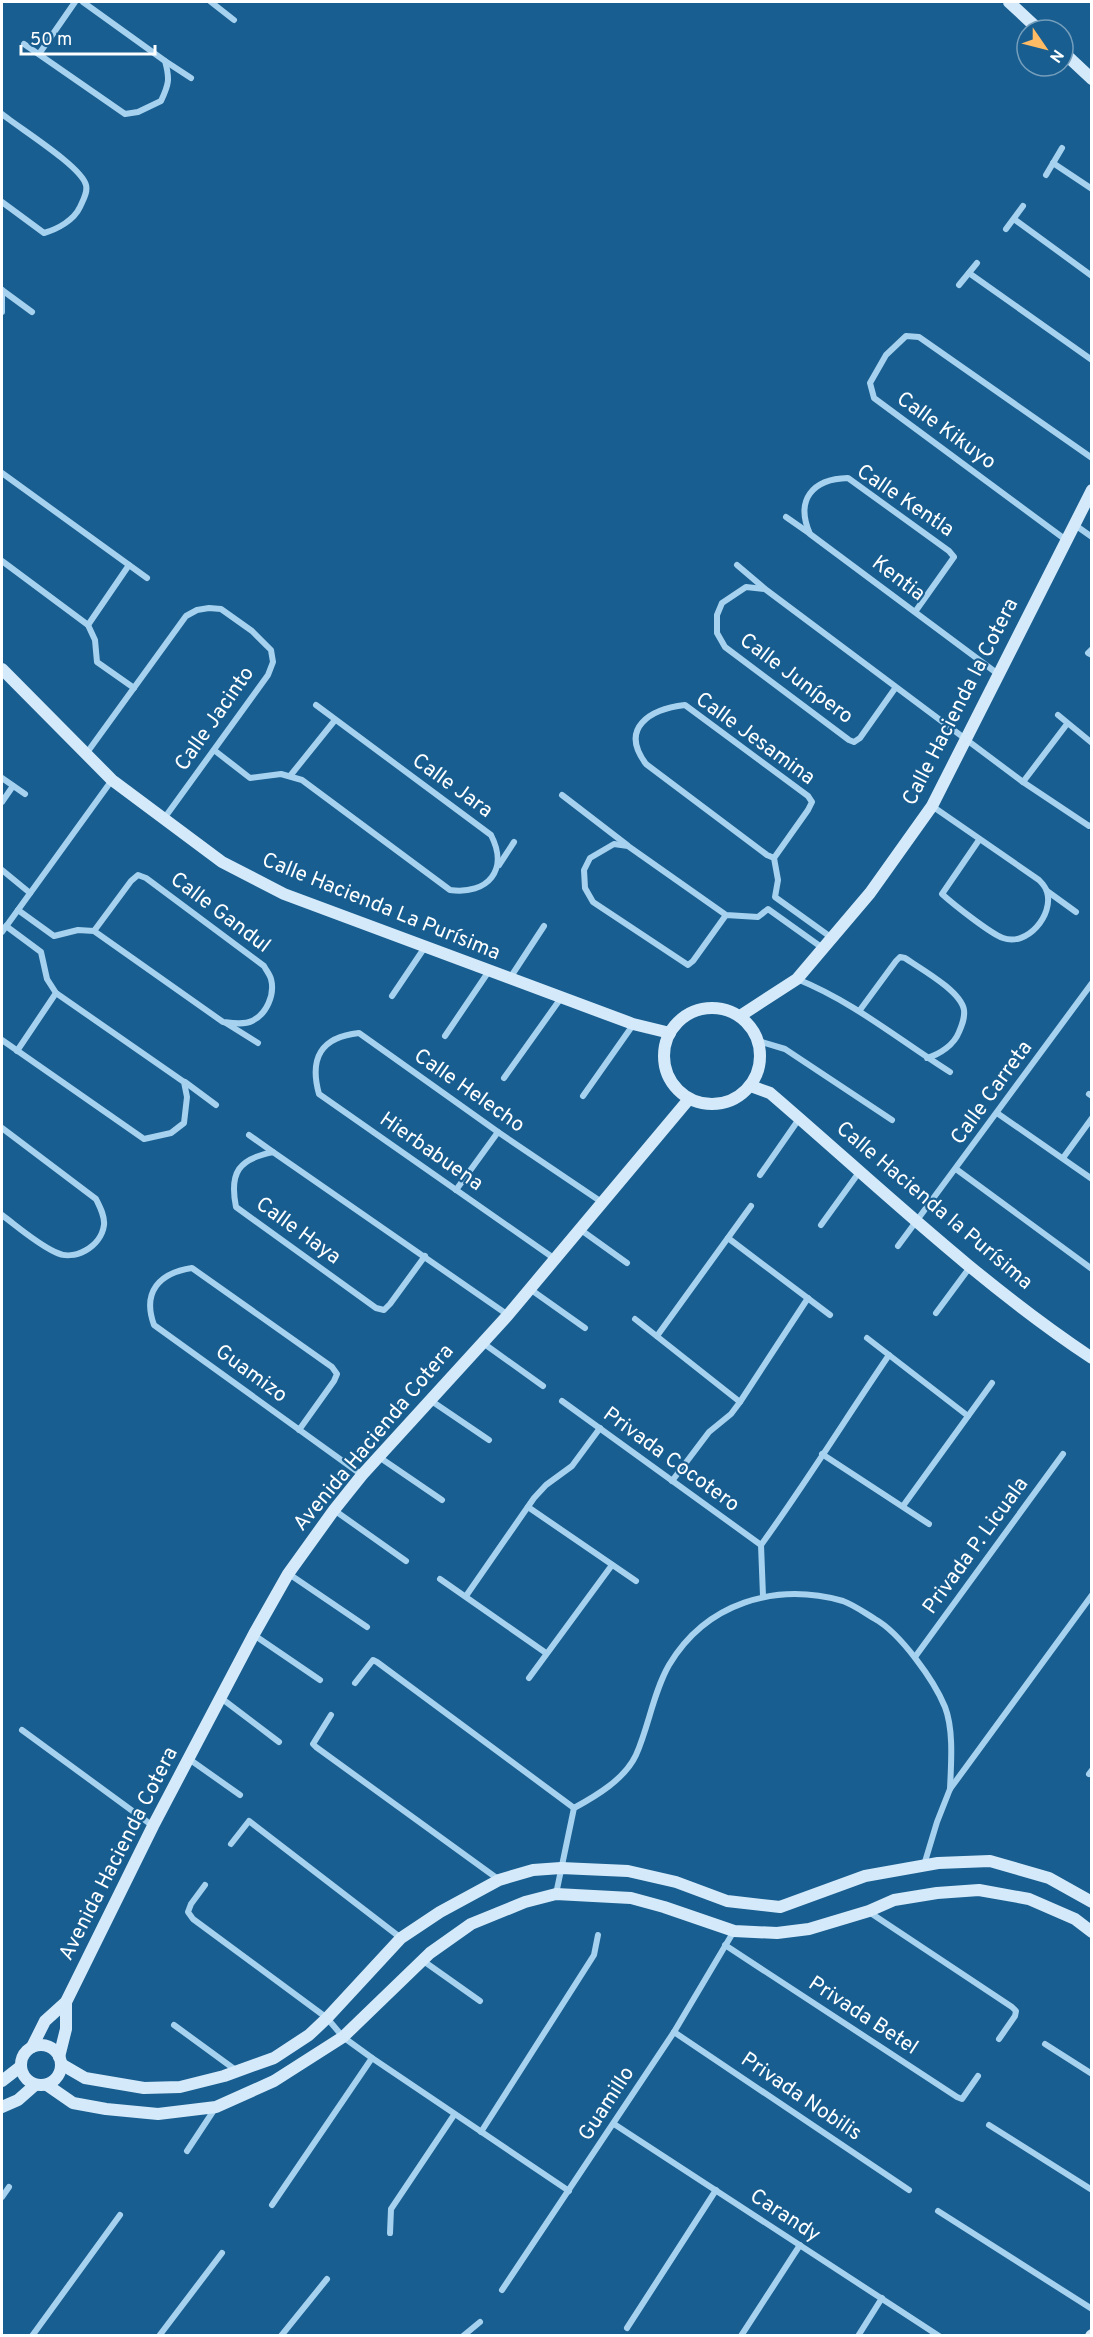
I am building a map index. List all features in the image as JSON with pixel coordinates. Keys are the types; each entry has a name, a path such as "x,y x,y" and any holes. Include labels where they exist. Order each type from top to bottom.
{"street":[{"path":"39,54 75,2"},
{"path":"83,2 191,78"},
{"path":"211,2 234,20"},
{"path":"1009,2 1026,18"},
{"path":"24,44 125,114 138,112 161,101 169,76 165,61"},
{"path":"1075,63 1092,79"},
{"path":"2,114 78,170 86,186 85,196 78,211 55,230 44,233 2,202"},
{"path":"1046,175 1062,148"},
{"path":"1053,163 1092,189"},
{"path":"1006,229 1023,206"},
{"path":"1014,219 1092,276"},
{"path":"959,285 977,263"},
{"path":"969,273 1092,360"},
{"path":"2,290 2,312"},
{"path":"2,290 32,312"},
{"name":"Calle Kikuyo","path":"1066,540 874,398 870,383 886,355 906,336 919,337 1092,458"},
{"path":"2,473 147,578"},
{"name":"Calle Kentla","path":"810,534 804,520 804,508 808,495 819,484 831,478 848,478 949,551 954,557 951,564 915,612"},
{"name":"Calle Hacienda la Cotera","path":"740,1016 797,979 824,950 870,893 932,806 1074,524 1090,499"},
{"name":"Kentia","path":"786,517 999,674"},
{"path":"1074,524 1092,537"},
{"path":"2,561 88,625 95,640 98,662 134,688"},
{"path":"88,625 129,565"},
{"path":"737,565 765,589 1023,782 1091,826"},
{"name":"Calle Junípero","path":"765,589 746,587 722,603 717,615 717,633 725,647 854,742 860,738 896,687"},
{"name":"Calle Jacinto","path":"86,754 186,616 196,610 221,609 252,631 271,650 273,662 268,675 163,819"},
{"path":"1092,649 1089,653 1092,655"},
{"name":"Calle Hacienda La Purísima","path":"2,669 112,780 222,862 284,894 633,1024 670,1033"},
{"name":"Calle Jara","path":"316,705 491,835 497,847 498,865"},
{"name":"Calle Jesamina","path":"685,705 808,796 812,802 808,810 774,858 645,764 636,751 637,733 642,720 666,707 685,705"},
{"path":"1058,715 1092,743"},
{"path":"290,776 335,720"},
{"path":"1023,782 1067,724"},
{"path":"213,750 250,778 281,774 302,780 450,890 466,892 480,888 491,878 514,842"},
{"path":"2,778 25,794"},
{"path":"112,780 4,929 42,952 47,979 56,993 216,1105"},
{"path":"2,802 13,786"},
{"path":"562,795 628,846 726,915 758,917 768,909 824,950"},
{"path":"932,806 1039,880 1047,891 1076,912"},
{"path":"979,840 942,894 1002,938 1015,940 1025,935 1042,920 1047,908 1047,891"},
{"path":"628,846 614,844 590,858 584,870 585,888 593,902 688,965 726,915"},
{"path":"774,858 778,880 774,897 833,938"},
{"path":"2,870 30,894"},
{"name":"Calle Gandul","path":"94,931 132,881 138,875 146,878 252,956 264,966 271,979 266,1011 251,1022 223,1022"},
{"path":"18,910 54,936 78,930 94,931 223,1022 258,1043"},
{"path":"510,979 544,926"},
{"path":"392,996 425,947"},
{"path":"860,1010 900,957 905,958 957,995 964,1008 964,1020 957,1037 939,1054 927,1058"},
{"path":"445,1036 489,971"},
{"path":"797,979 827,991 860,1010 950,1072"},
{"name":"Calle Carreta","path":"898,1246 1092,983"},
{"path":"17,1051 56,993"},
{"path":"504,1078 561,998"},
{"path":"701,1009 728,1010 740,1016 751,1027 758,1041 761,1056 758,1072 751,1086 738,1097 723,1104 705,1105 689,1099 677,1090 666,1070 664,1047 670,1033 678,1022 701,1009"},
{"path":"584,1096 633,1024"},
{"name":"Calle Helecho","path":"318,1057 330,1041 342,1035 359,1033 603,1203"},
{"path":"2,1040 144,1139 171,1133 184,1123 187,1097 184,1082"},
{"path":"758,1041 785,1049 892,1120"},
{"name":"Hierbabuena","path":"318,1057 315,1079 319,1094 555,1259"},
{"name":"Calle Hacienda la Purísima","path":"751,1086 770,1093 970,1266 1064,1340 1092,1358"},
{"name":"Avenida Hacienda Cotera","path":"66,2002 153,1826 220,1697 288,1574 362,1475 508,1315 689,1099"},
{"path":"997,1113 1092,1179"},
{"path":"760,1175 800,1118"},
{"path":"1063,1158 1092,1118"},
{"path":"2,1128 96,1199 102,1212 104,1226 97,1243 81,1253 69,1256 55,1253 2,1215"},
{"path":"456,1190 498,1132"},
{"path":"249,1135 508,1315"},
{"name":"Calle Haya","path":"273,1152 249,1159 240,1167 234,1177 232,1189 236,1207 376,1308 384,1310 390,1304 425,1256"},
{"path":"956,1169 1092,1269"},
{"path":"821,1225 860,1171"},
{"path":"657,1336 751,1206"},
{"path":"581,1230 627,1263"},
{"path":"728,1238 830,1316"},
{"path":"936,1313 970,1266"},
{"name":"Guamizo","path":"299,1430 334,1381 337,1374 332,1368 192,1268 167,1275 157,1285 149,1299 149,1312 154,1325 299,1430 362,1475"},
{"path":"530,1289 585,1328"},
{"path":"672,1482 709,1432 731,1414 740,1402 808,1298"},
{"path":"635,1319 740,1402"},
{"path":"867,1338 968,1416"},
{"path":"482,1342 543,1386"},
{"path":"763,1596 761,1545 798,1495 822,1454 889,1355"},
{"path":"903,1506 992,1383"},
{"path":"429,1400 489,1440"},
{"name":"Privada Cocotero","path":"562,1401 761,1545"},
{"path":"465,1596 528,1507 546,1485 572,1466 600,1428"},
{"path":"822,1454 929,1524"},
{"name":"Privada P. Licuala","path":"915,1657 1063,1454"},
{"path":"379,1457 442,1500"},
{"path":"528,1507 636,1581"},
{"path":"334,1510 406,1561"},
{"path":"529,1678 612,1565"},
{"path":"288,1574 367,1627"},
{"path":"440,1579 546,1653"},
{"path":"556,1894 574,1808 618,1779 635,1757 647,1717 669,1666 692,1634 723,1612 763,1596 802,1593 845,1602 884,1624 915,1657 945,1708 951,1744 951,1789"},
{"path":"924,1865 937,1822 951,1789 1092,1595"},
{"path":"254,1634 321,1680"},
{"path":"355,1683 373,1660 574,1808"},
{"path":"220,1697 279,1742"},
{"path":"331,1715 313,1744 499,1880"},
{"path":"22,1730 153,1826"},
{"path":"189,1759 240,1795"},
{"path":"231,1844 249,1821 401,1938"},
{"path":"32,2047 48,2046 54,2050 60,2061 85,2079 144,2088 180,2087 238,2071 274,2058 309,2035 401,1938 440,1912 499,1880 533,1870 561,1868 628,1870 676,1882 727,1901 780,1907 865,1876 938,1863 990,1861 1049,1878 1092,1902"},
{"path":"205,1885 188,1912 193,1918 327,2018 344,2037 372,2058 569,2191"},
{"path":"66,2002 45,2021 32,2047 21,2058 22,2075 73,2103 158,2114 216,2107 274,2081 344,2037 422,1960 471,1924 525,1902 556,1894 631,1898 734,1931 777,1933 809,1929 869,1911 894,1900 937,1893 979,1890 1029,1899 1075,1919 1092,1932"},
{"path":"869,1911 1012,2007 1016,2011 1015,2016 999,2039"},
{"name":"Guamillo","path":"502,2290 674,2032 734,1931"},
{"path":"481,2132 594,1955 598,1935"},
{"name":"Privada Betel","path":"725,1945 957,2097 962,2099 978,2076"},
{"path":"422,1960 480,2001"},
{"path":"2,2107 54,2080 60,2073 66,2029 66,2002"},
{"path":"174,2025 238,2071"},
{"name":"Privada Nobilis","path":"674,2032 909,2190"},
{"path":"1045,2044 1092,2074"},
{"path":"272,2205 372,2058"},
{"path":"2,2081 20,2067"},
{"path":"187,2151 216,2107"},
{"path":"390,2233 391,2209 454,2115"},
{"name":"Carandy","path":"614,2124 939,2336"},
{"path":"990,2125 1092,2190"},
{"path":"2,2197 9,2187"},
{"path":"627,2328 716,2190"},
{"path":"938,2211 1092,2309"},
{"path":"32,2336 120,2216"},
{"path":"741,2336 800,2245"},
{"path":"159,2336 222,2253"},
{"path":"281,2336 327,2279"},
{"path":"858,2336 882,2298"},
{"path":"463,2336 480,2322"}]}
